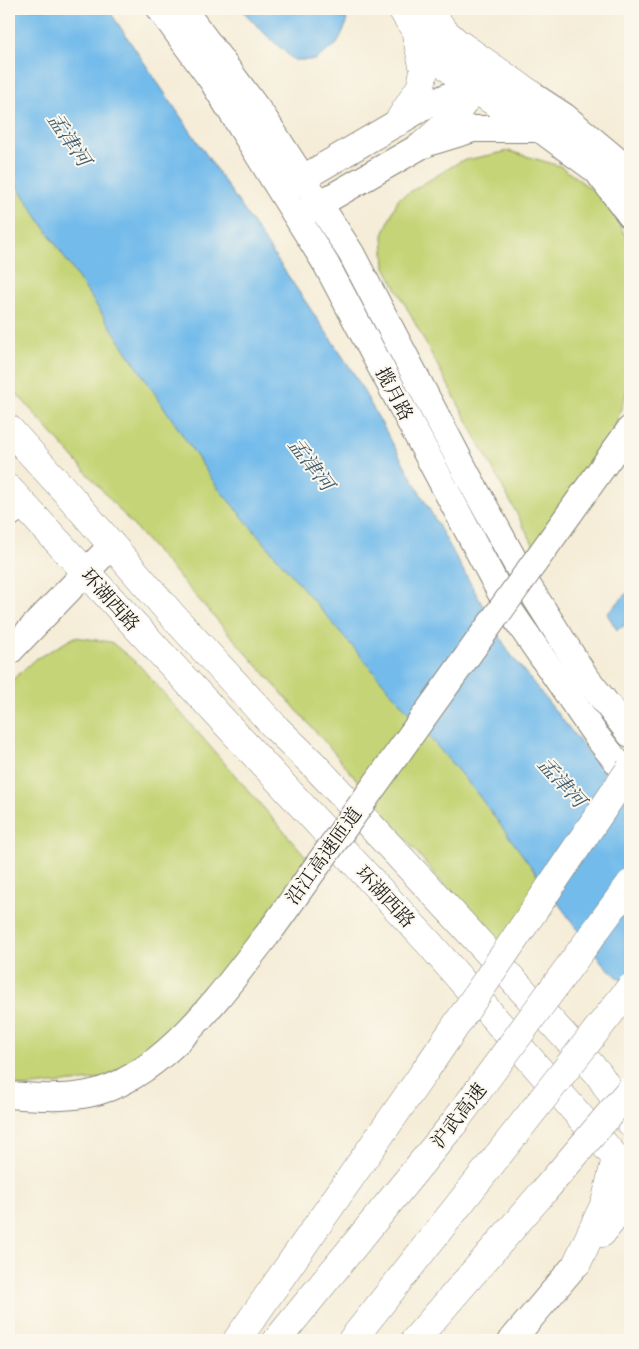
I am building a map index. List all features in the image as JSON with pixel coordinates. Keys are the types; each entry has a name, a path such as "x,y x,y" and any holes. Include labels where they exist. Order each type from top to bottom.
{"main road":[{"path":"402,9 416,34 452,73 540,129"},
{"path":"428,9 444,31 456,42 532,95"},
{"path":"398,122 421,86 424,70 416,34"},
{"path":"424,144 462,106 470,86 469,71 456,42"},
{"name":"环湖西路","path":"9,429 172,615 270,722 313,764 441,900 598,1074 630,1122"},
{"name":"环湖西路","path":"14,504 85,572 428,942 616,1158 605,1203 577,1263"},
{"path":"238,1340 425,1071 630,769"},
{"name":"沪武高速","path":"277,1340 454,1124 630,884"},
{"path":"352,1340 630,988"},
{"path":"415,1340 630,1090"},
{"path":"577,1263 627,1201 630,1187"}],"street":[{"name":"揽月路","path":"160,9 211,78 326,264 509,609 597,737 630,778"},
{"name":"揽月路","path":"183,9 264,118 352,253 468,476 530,589 585,676 630,734"},
{"path":"281,191 422,108 470,86 532,95 564,116 620,163 630,176"},
{"path":"297,217 424,144 473,129 540,129 597,171 630,214"},
{"name":"沿江高速匝道","path":"9,1095 40,1098 89,1094 117,1084 142,1070 170,1049 200,1018 271,930 630,429"},
{"name":"沿江高速匝道","path":"570,513 630,448"},
{"path":"9,652 112,546"},
{"path":"512,1340 577,1263"}],"green space":[{"path":"9,91 581,842 501,954 332,750 9,385"},
{"path":"509,151 560,166 606,200 630,244 630,381 615,427 577,492 534,546 385,267 383,235 398,199 461,161"},
{"path":"75,637 111,642 139,665 309,860 210,992 159,1044 103,1079 23,1087 9,1084 9,683 34,660"}],"water":[{"name":"孟津河","path":"9,9 108,9 353,372 508,651 630,805 630,988 603,964 476,792 217,487 9,174"},
{"path":"241,9 344,9 347,23 337,44 315,60 294,60"},
{"path":"630,590 630,622 617,630 607,614"}]}
